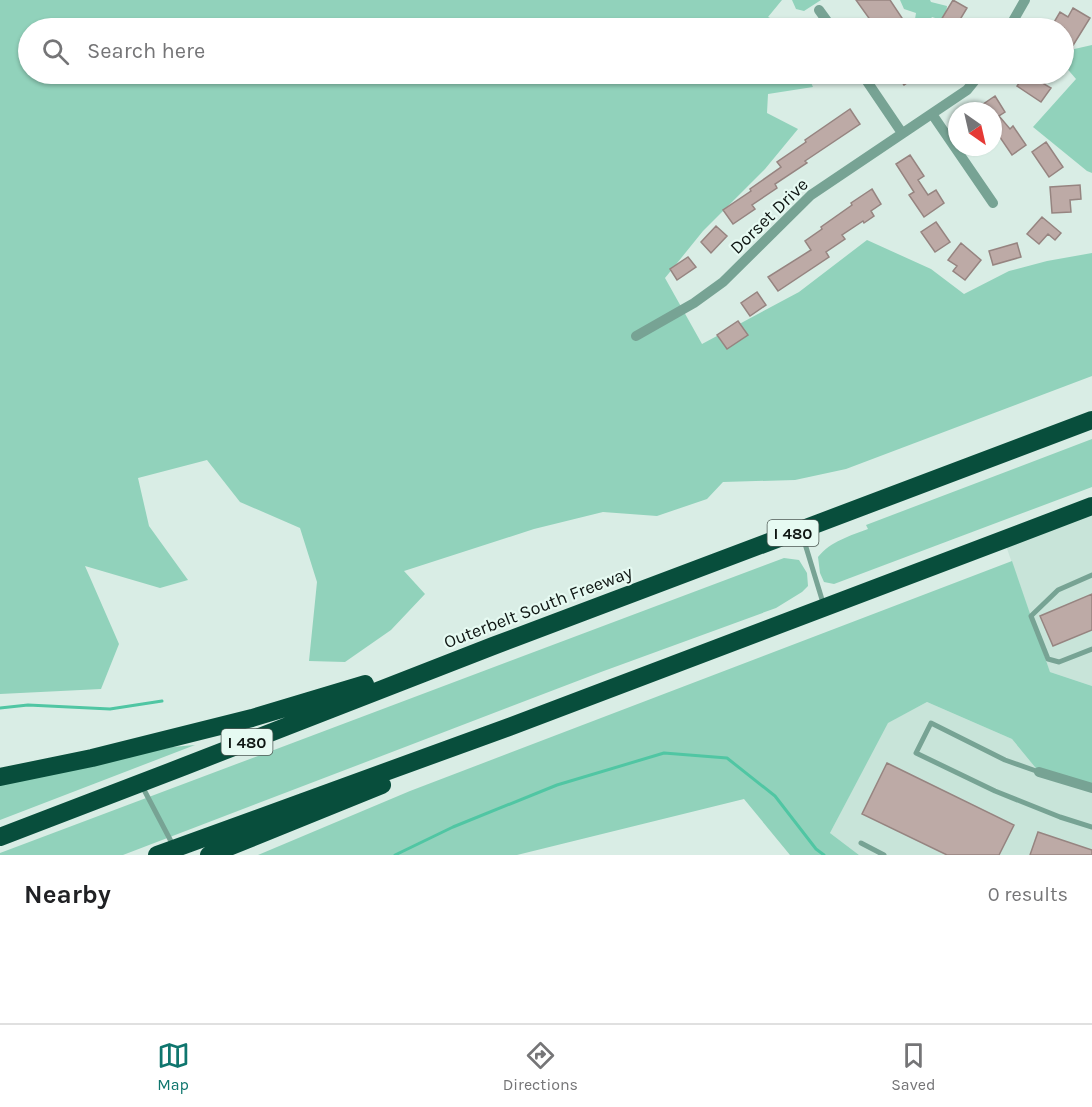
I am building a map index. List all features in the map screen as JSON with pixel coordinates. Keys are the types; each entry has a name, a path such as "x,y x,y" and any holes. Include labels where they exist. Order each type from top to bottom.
{"highway":[{"name":"Outerbelt South Freeway","path":"0,837 494,646 1092,420"},
{"path":"157,855 509,727 1092,506"},
{"path":"0,777 92,758 252,718 494,646"},
{"path":"209,855 409,774 509,727"},
{"path":"0,767 145,745"}],"street":[{"path":"1015,18 1025,0"},
{"path":"819,10 825,18"},
{"path":"869,84 902,133"},
{"name":"Dorset Drive","path":"636,336 694,303 723,282 811,195 968,90 973,84"},
{"path":"932,114 993,203"},
{"path":"1039,772 1092,788"}],"lane":[{"path":"801,530 824,608"},
{"path":"1092,575 1058,590 1031,616 1048,659 1059,662 1092,649"},
{"path":"1039,772 1005,760 931,723 916,753 994,791 1092,827"},
{"path":"140,783 175,848"},
{"path":"861,843 884,855"}],"shaded area":[{"path":"1092,506 1092,686 1050,672 1004,540"},
{"path":"927,702 1012,739 1039,772 1092,788 1092,855 859,855 830,833 887,723"}],"green space":[{"path":"0,0 782,0 768,17 770,18 18,18 18,84 812,84 813,87 768,94 767,113 798,129 765,169 703,231 665,278 702,344 799,292 867,240 931,269 964,294 1009,271 1092,253 1092,376 846,469 795,480 723,482 707,499 657,516 603,512 534,529 404,571 425,594 391,630 345,662 309,661 317,582 300,528 240,502 207,460 138,478 149,526 188,580 160,588 85,566 119,644 101,689 0,694"},
{"path":"792,0 821,0 804,11 796,9"},
{"path":"900,0 930,0 947,6 945,18 915,18 916,13 904,9"},
{"path":"1092,45 1092,173 1033,127 1074,84 1076,79 1074,77 1074,49"},
{"path":"1092,439 1092,487 834,584 824,582 818,557 835,543 868,529 866,525"},
{"path":"784,558 799,560 807,573 808,586 776,608 601,672 123,855 0,855 0,853"},
{"path":"1012,561 1050,672 1092,686 1092,788 1039,772 1012,739 927,702 888,723 830,833 859,855 790,855 744,799 517,855 258,855 410,791"},
{"path":"195,745 0,820 0,784 172,747"}],"building":[{"path":"856,0 890,0 902,18 869,18"},
{"path":"953,0 967,8 961,18 942,18"},
{"path":"1073,8 1090,18 1074,44 1074,18 1056,18 1060,12 1068,17"},
{"path":"1018,84 1044,84 1051,88 1041,102 1017,86"},
{"path":"995,96 999,102 986,102"},
{"path":"850,109 860,124 775,184 777,188 752,205 755,209 733,224 723,210 781,167 777,162"},
{"path":"1002,120 1010,129 1013,126 1026,145 1012,155 1002,140"},
{"path":"1046,142 1063,167 1049,177 1032,152"},
{"path":"910,155 924,176 918,180 928,195 936,190 944,203 924,217 909,195 914,192 896,164"},
{"path":"1080,185 1081,199 1070,200 1071,212 1052,213 1050,187"},
{"path":"872,189 881,204 871,211 874,216 842,235 845,239 826,252 829,257 778,291 768,277 811,250 805,241 852,205 851,203"},
{"path":"1042,217 1061,233 1055,240 1048,234 1039,244 1027,234"},
{"path":"936,222 950,242 935,252 921,232"},
{"path":"716,226 727,236 711,253 701,242"},
{"path":"961,243 981,260 965,280 953,271 957,266 948,260"},
{"path":"1017,243 1021,257 993,265 989,251"},
{"path":"688,257 696,267 677,280 670,269"},
{"path":"757,292 766,305 750,316 741,303"},
{"path":"738,321 748,335 727,349 717,335"},
{"path":"1092,594 1092,630 1053,646 1040,616"},
{"path":"887,763 1014,825 999,855 947,855 862,814"},
{"path":"1038,832 1092,850 1092,855 1030,855"}],"waterway":[{"path":"0,708 28,705 110,709 162,701"},
{"path":"395,855 453,827 557,785 664,753 727,758 775,796 816,849 824,855"}]}
